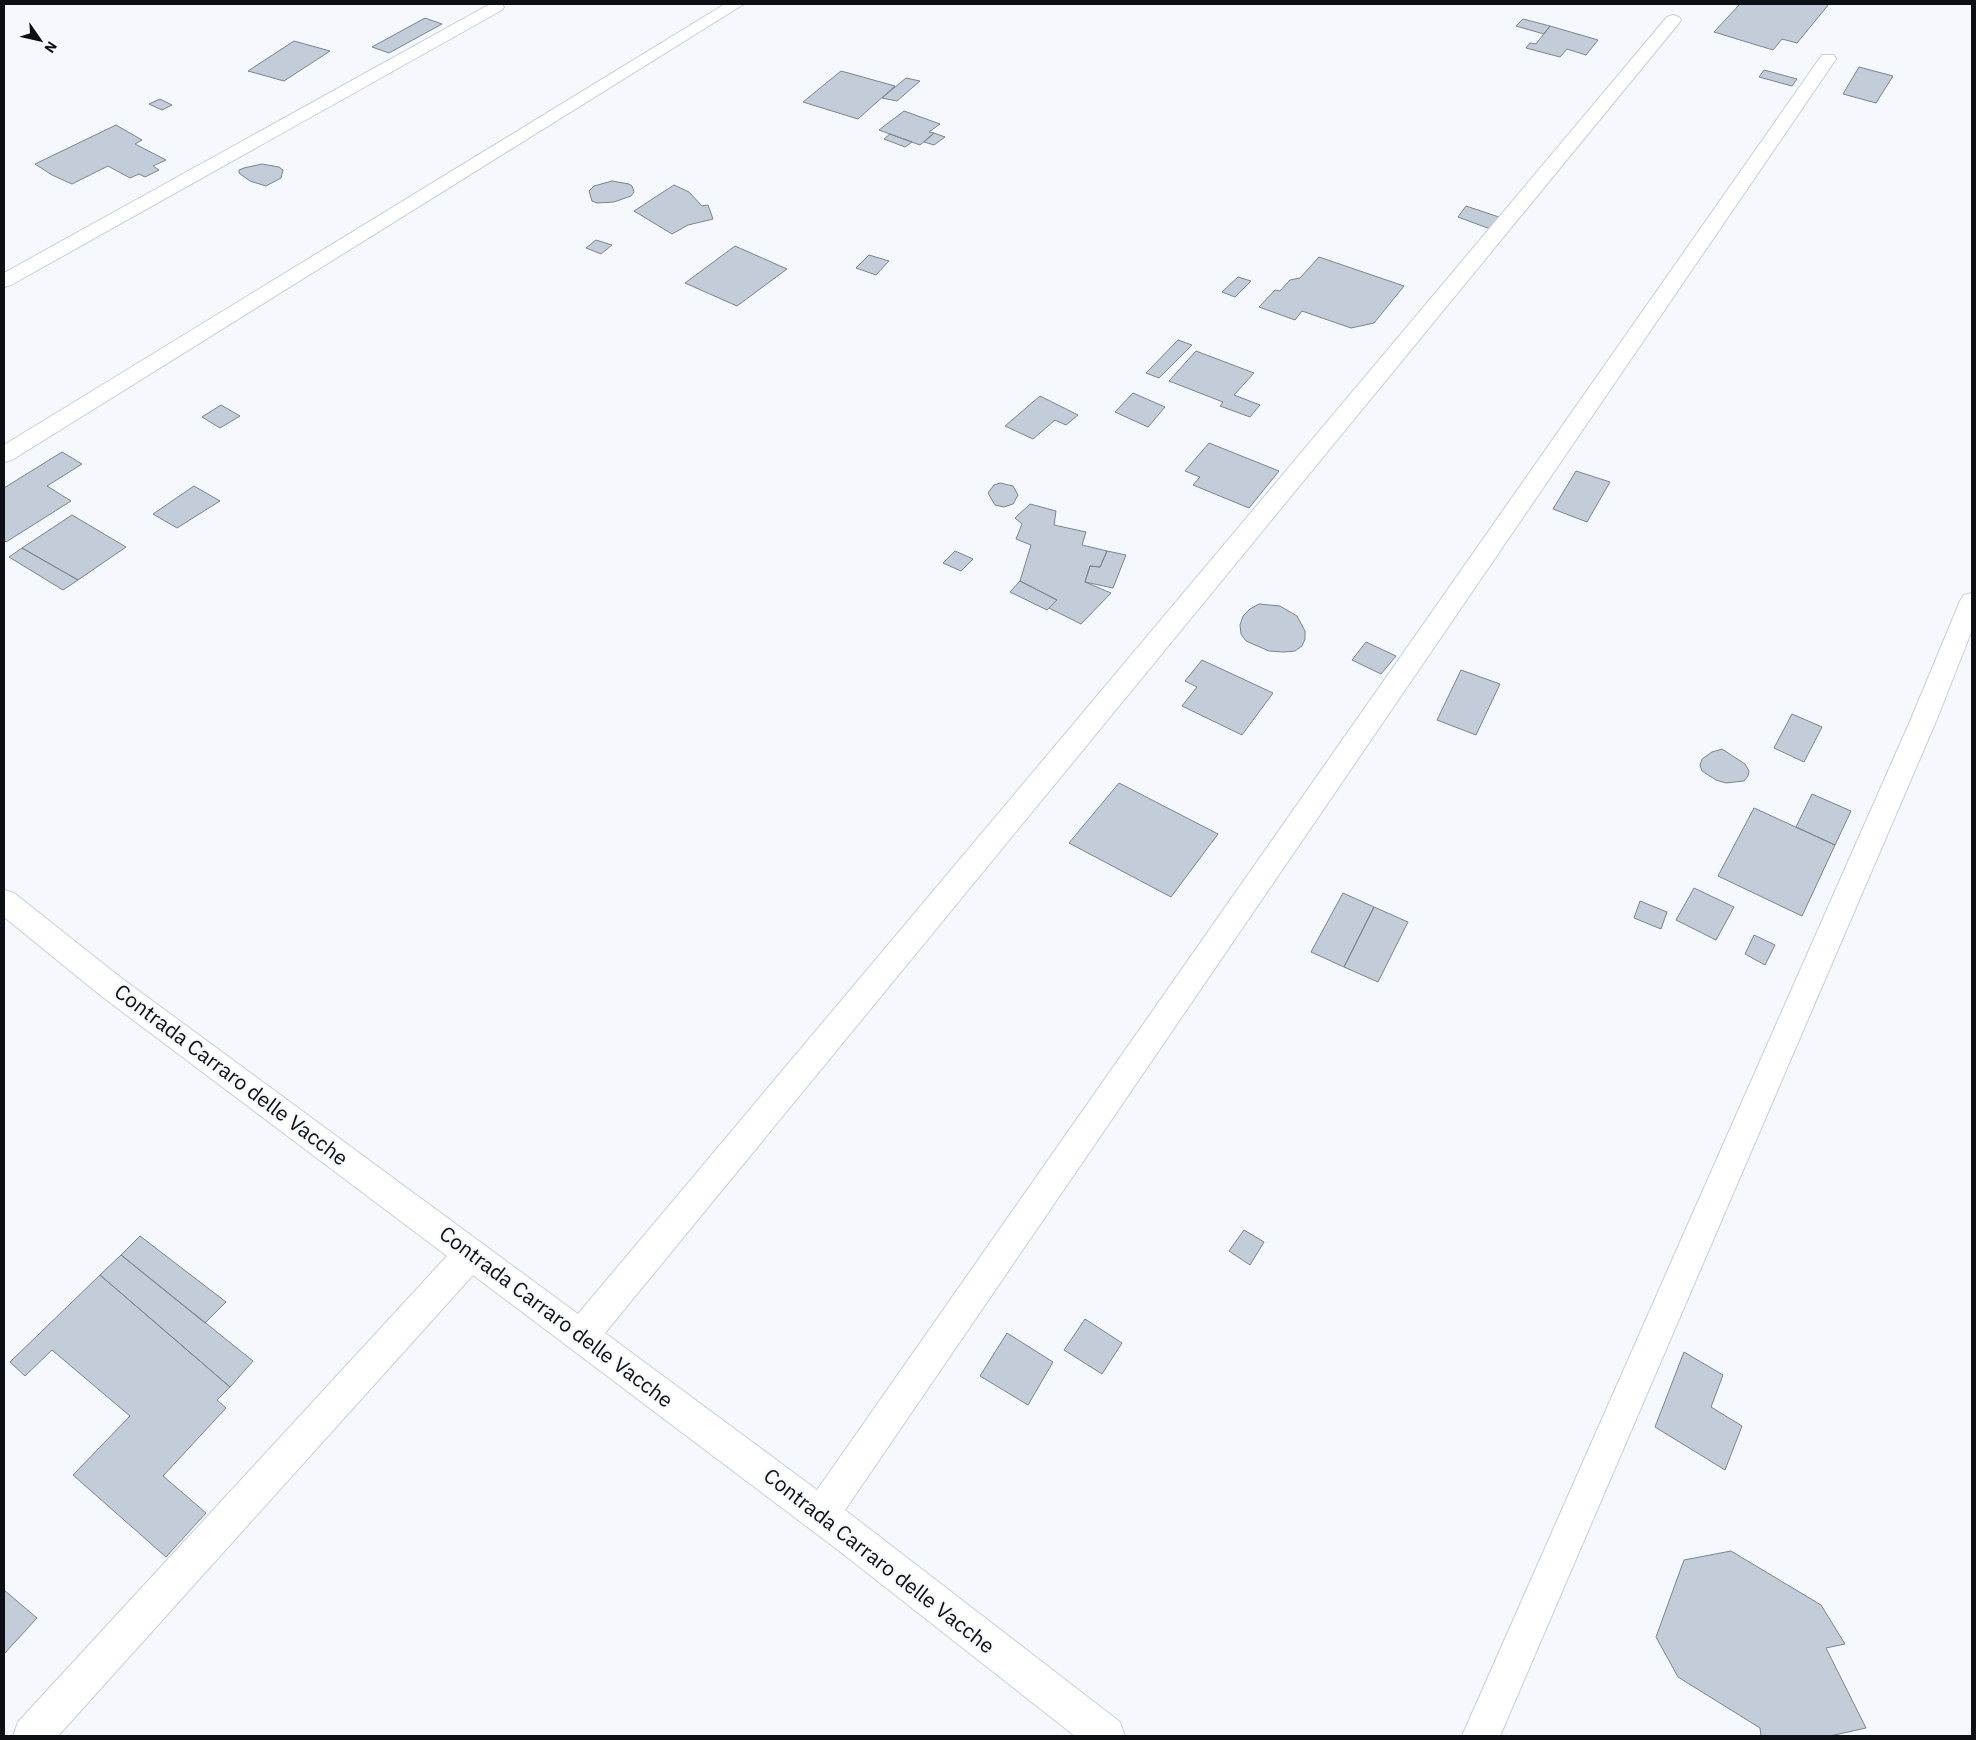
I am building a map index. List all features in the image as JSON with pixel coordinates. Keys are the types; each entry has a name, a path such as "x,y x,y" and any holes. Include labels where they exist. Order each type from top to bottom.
{"street":[{"path":"4,456 736,4"},
{"path":"4,281 496,6"},
{"path":"581,1336 1673,20"},
{"path":"821,1514 1828,59"},
{"path":"1481,1736 1924,719 1972,602"},
{"name":"Contrada Carraro delle Vacche","path":"4,901 110,986 821,1514 1106,1736"},
{"path":"32,1736 471,1254"}],"building":[{"path":"1740,4 1829,4 1797,43 1782,39 1773,50 1714,32"},
{"path":"425,18 442,24 389,53 372,47"},
{"path":"1523,19 1550,26 1544,34 1516,26"},
{"path":"1550,26 1598,40 1586,55 1567,49 1560,57 1526,48 1530,43 1536,44"},
{"path":"294,41 330,51 284,81 248,71"},
{"path":"1859,67 1893,76 1876,103 1843,94"},
{"path":"1764,70 1797,79 1792,86 1759,77"},
{"path":"841,71 895,86 858,119 803,102"},
{"path":"906,78 920,81 897,101 882,98"},
{"path":"160,99 172,105 162,110 149,104"},
{"path":"904,111 940,124 929,132 934,133 920,145 879,130"},
{"path":"116,125 142,140 135,144 166,160 153,166 159,170 145,177 139,174 130,178 108,166 72,184 52,175 35,164"},
{"path":"934,133 945,137 934,145 924,142"},
{"path":"890,134 912,142 905,147 884,139"},
{"path":"262,164 279,167 283,170 281,178 266,186 250,181 239,173 239,170 244,168"},
{"path":"612,181 629,184 634,192 631,196 614,202 597,203 592,201 589,191 594,186"},
{"path":"674,185 689,192 702,206 708,205 713,219 688,225 672,234 634,211"},
{"path":"1466,206 1502,218 1493,230 1458,217"},
{"path":"596,240 612,245 601,254 586,248"},
{"path":"735,246 787,269 737,306 685,283"},
{"path":"869,255 889,261 876,275 856,268"},
{"path":"1319,257 1404,286 1374,323 1351,328 1302,311 1295,320 1259,307 1275,290 1280,291 1290,280 1300,278"},
{"path":"1238,277 1251,281 1235,297 1222,292"},
{"path":"1178,340 1192,345 1159,378 1146,373"},
{"path":"1196,351 1254,373 1234,395 1260,405 1250,417 1220,406 1223,402 1169,381"},
{"path":"1133,393 1165,407 1148,427 1115,412"},
{"path":"1040,396 1078,415 1066,425 1055,420 1033,439 1005,426"},
{"path":"221,405 240,416 220,428 202,417"},
{"path":"1209,443 1279,471 1249,508 1193,485 1200,477 1185,471"},
{"path":"62,452 82,464 47,486 71,501 6,542 4,540 4,488"},
{"path":"1576,471 1610,482 1587,522 1553,509"},
{"path":"1000,483 1013,486 1018,495 1013,504 1004,507 995,505 988,493 994,485"},
{"path":"194,486 220,501 177,528 153,514"},
{"path":"1030,504 1056,511 1054,525 1086,532 1082,545 1107,551 1100,567 1090,566 1085,582 1111,593 1081,624 1049,608 1057,600 1020,581 1031,545 1016,539 1022,524 1015,518"},
{"path":"72,515 126,547 78,580 22,548"},
{"path":"22,548 78,580 63,590 9,557"},
{"path":"955,551 973,559 961,571 943,563"},
{"path":"1107,551 1126,555 1113,588 1085,582 1090,566 1100,567"},
{"path":"1020,581 1057,600 1047,610 1010,592"},
{"path":"1259,604 1280,606 1297,616 1305,631 1305,639 1302,646 1295,651 1269,651 1246,641 1241,634 1240,625 1243,616"},
{"path":"1366,642 1396,656 1381,674 1352,660"},
{"path":"1202,660 1273,693 1242,735 1182,706 1197,687 1185,681"},
{"path":"1461,670 1500,684 1476,735 1437,720"},
{"path":"1792,714 1822,727 1804,762 1774,748"},
{"path":"1722,749 1745,764 1749,771 1744,781 1726,783 1716,780 1702,771 1700,765 1702,759 1712,752"},
{"path":"1119,783 1218,834 1171,897 1069,843"},
{"path":"1812,794 1851,811 1835,845 1796,827"},
{"path":"1754,808 1835,845 1802,916 1718,876"},
{"path":"1694,888 1734,907 1716,940 1676,920"},
{"path":"1343,893 1374,907 1344,967 1311,952"},
{"path":"1640,901 1667,912 1661,929 1634,918"},
{"path":"1374,907 1408,922 1378,982 1344,967"},
{"path":"1754,935 1775,945 1765,965 1745,954"},
{"path":"1244,1230 1264,1242 1250,1265 1229,1251"},
{"path":"140,1236 226,1302 205,1323 121,1255"},
{"path":"121,1255 253,1361 230,1387 100,1275"},
{"path":"100,1275 230,1387 217,1400 226,1408 163,1476 206,1513 166,1557 73,1475 130,1416 52,1350 25,1376 10,1362"},
{"path":"1085,1319 1122,1343 1102,1374 1064,1350"},
{"path":"1007,1333 1053,1362 1028,1405 980,1376"},
{"path":"1684,1352 1723,1375 1711,1407 1742,1426 1725,1470 1655,1427"},
{"path":"1731,1551 1821,1605 1845,1644 1826,1648 1866,1728 1830,1736 1761,1736 1760,1728 1678,1677 1656,1637 1684,1560"},
{"path":"4,1590 37,1618 4,1654"}]}
